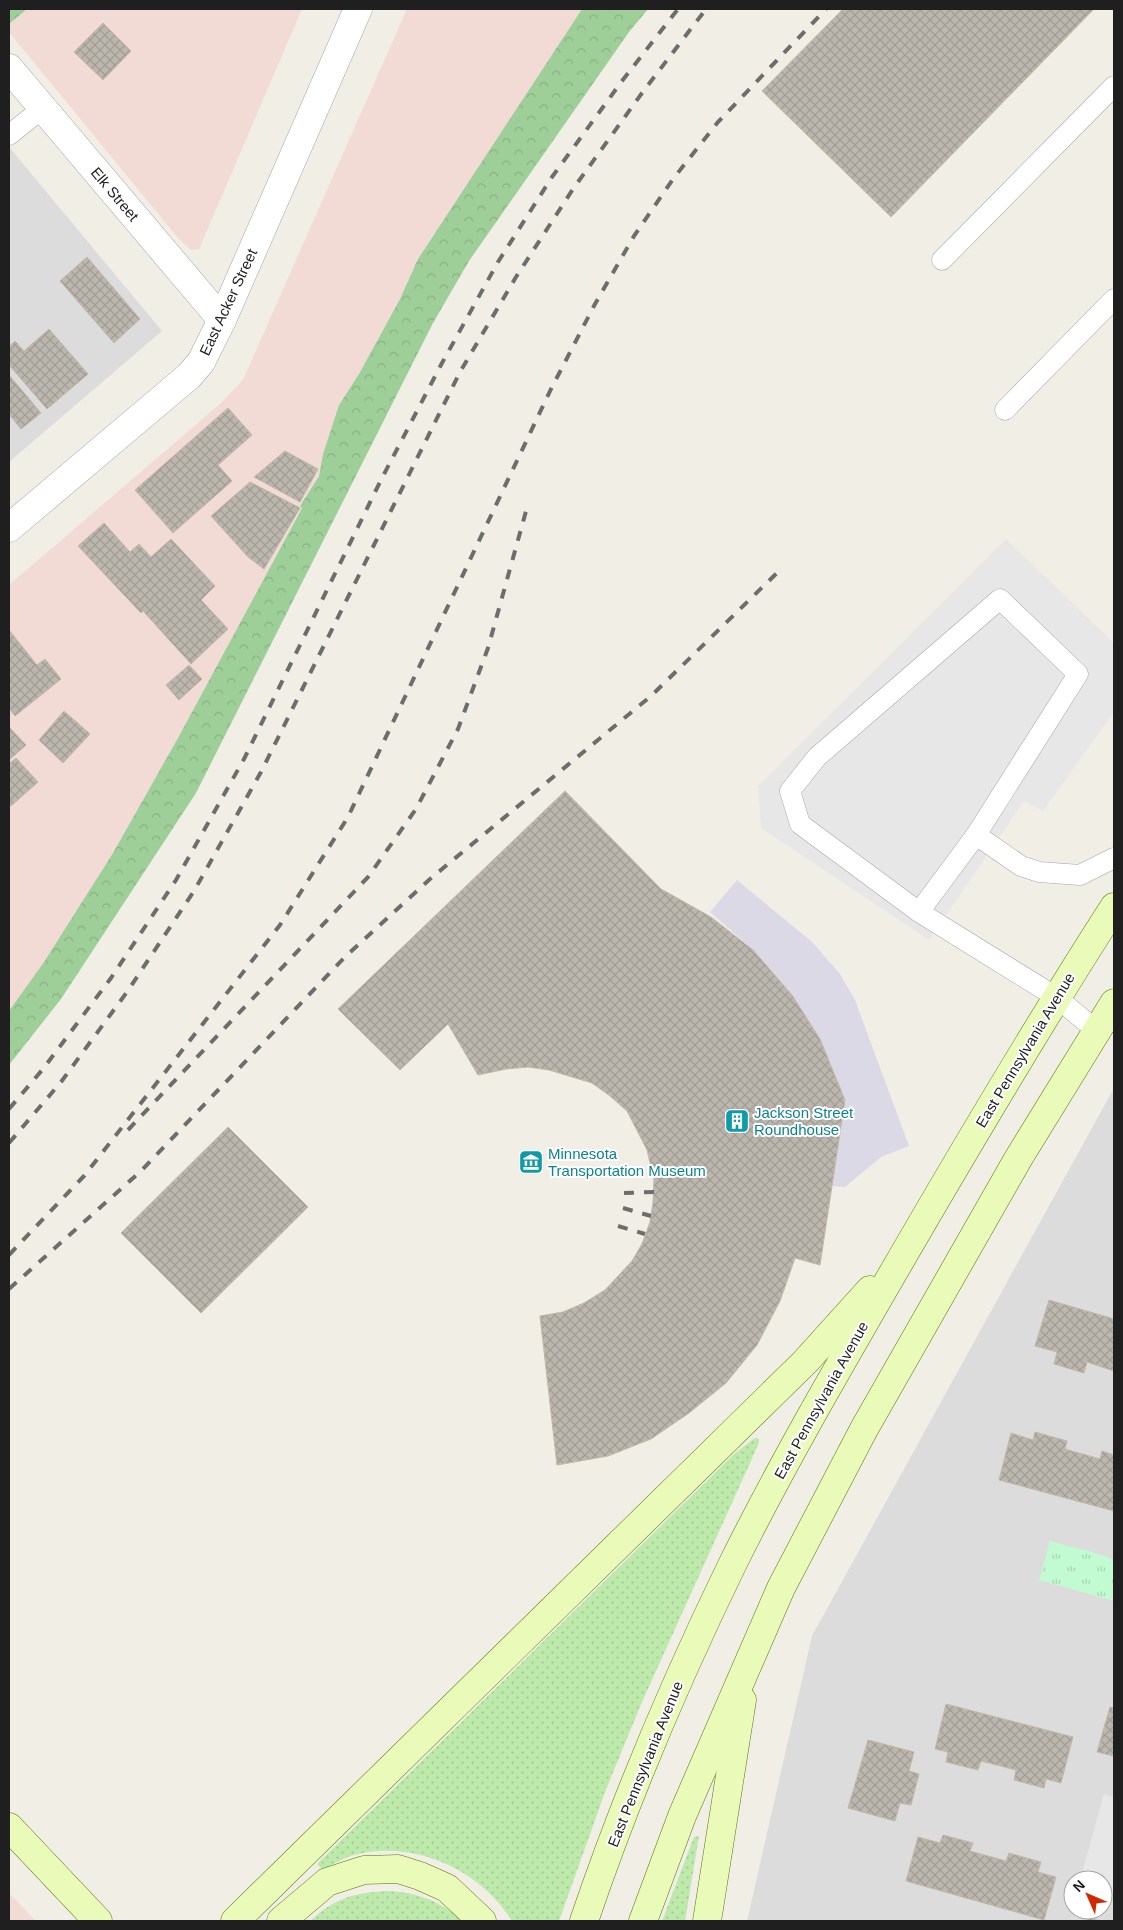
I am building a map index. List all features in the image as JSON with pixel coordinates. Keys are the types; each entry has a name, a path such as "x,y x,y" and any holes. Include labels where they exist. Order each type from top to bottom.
{"main road":[{"name":"East Pennsylvania Avenue","path":"584,1921 625,1810 662,1719 732,1565 817,1406 906,1249 1056,997 1114,907"},
{"path":"643,1921 682,1816 781,1588 864,1430 1018,1159 1114,1003"},
{"path":"235,1921 805,1362 906,1249"},
{"path":"707,1921 748,1663"},
{"path":"9,1827 98,1921"},
{"path":"281,1921 326,1882 364,1870 398,1869 447,1888 482,1921"}],"street":[{"name":"East Acker Street","path":"9,528 189,376 201,362 222,320 358,9"},
{"name":"Elk Street","path":"9,68 222,320"}],"lane":[{"path":"942,260 1114,86"},
{"path":"9,135 43,108"},
{"path":"1005,410 1114,300"},
{"path":"919,912 976,835 1078,674 1000,600 818,757 790,791 800,824 919,912 1056,997 1097,1031"},
{"path":"976,835 1021,866 1039,872 1080,875 1114,858"}],"shaded area":[{"path":"27,9 302,9 199,249 191,250 178,238 9,32 9,24"},
{"path":"407,9 582,9 418,259 400,299 359,374 339,405 323,454 319,476 300,505 302,507 178,738 113,853 44,962 9,1011 9,585 220,404 243,380"},
{"path":"9,147 162,331 9,462"},
{"path":"1006,539 1114,643 1114,712 1043,811 1024,801 929,940 761,828 758,786"},
{"path":"737,880 812,942 840,974 855,1000 909,1146 881,1157 845,1187 832,1186 845,1100 820,1039 792,995 753,950 710,912"},
{"path":"1114,1088 1114,1921 747,1921 812,1636"},
{"path":"1104,1794 1114,1797 1114,1895 1113,1870 1083,1870"},
{"path":"9,1893 36,1921 9,1921"}],"green space":[{"path":"9,9 27,9 9,24"},
{"path":"582,9 648,9 629,32 469,261 433,323 196,793 61,999 9,1065 9,1011 44,962 113,853 178,738 302,508 300,506 319,476 323,454 339,405 359,374 400,299 418,259"},
{"path":"755,1438 759,1439 759,1443 642,1702 605,1792 559,1921 512,1921 482,1886 442,1862 420,1855 397,1851 374,1851 347,1857 323,1870 317,1864 734,1454"},
{"path":"1050,1541 1096,1553 1114,1560 1114,1601 1039,1580"},
{"path":"699,1836 685,1921 662,1921 694,1837"},
{"path":"387,1891 408,1893 428,1899 446,1908 463,1921 310,1921 328,1907 345,1898 364,1893"}],"building":[{"path":"843,9 1094,9 891,217 762,91"},
{"path":"103,23 131,51 103,80 74,52"},
{"path":"87,257 140,319 114,343 60,281"},
{"path":"49,329 88,374 47,409 9,365 9,347 15,341 24,351"},
{"path":"9,375 41,413 21,429 9,414"},
{"path":"228,408 252,435 218,465 232,481 173,533 135,490"},
{"path":"285,451 318,469 300,502 254,477"},
{"path":"250,482 300,508 264,569 248,557 211,516"},
{"path":"104,523 130,552 139,544 151,557 171,539 215,586 201,600 228,629 191,664 143,611 141,613 78,546"},
{"path":"9,630 37,665 45,659 61,679 15,716 9,708"},
{"path":"189,665 202,679 179,700 166,685"},
{"path":"64,711 90,734 63,763 39,740"},
{"path":"9,727 26,745 9,760"},
{"path":"16,758 38,782 11,806 9,803 9,764"},
{"name":"Jackson Street Roundhouse","path":"565,791 661,889 711,917 753,950 792,995 820,1039 845,1100 820,1265 795,1258 780,1301 757,1345 726,1383 689,1413 651,1439 608,1456 557,1465 540,1316 563,1312 584,1303 605,1290 632,1261 642,1244 650,1222 653,1203 654,1180 647,1150 627,1111 592,1083 549,1070 528,1067 506,1069 478,1075 448,1024 400,1070 338,1009"},
{"path":"228,1127 308,1207 201,1313 121,1233"},
{"path":"1049,1300 1114,1319 1114,1371 1087,1362 1084,1373 1054,1364 1057,1352 1035,1346"},
{"path":"1035,1432 1067,1441 1065,1449 1100,1459 1102,1451 1114,1455 1114,1511 999,1480 1011,1433 1033,1440"},
{"path":"946,1704 1073,1737 1061,1783 1046,1779 1044,1788 1014,1780 1016,1770 981,1761 978,1770 946,1762 948,1752 935,1749"},
{"path":"1110,1707 1114,1708 1114,1756 1097,1752"},
{"path":"868,1740 914,1752 909,1771 919,1774 911,1805 900,1803 895,1821 848,1808"},
{"path":"943,1835 973,1843 970,1851 1006,1861 1009,1853 1041,1862 1038,1872 1056,1877 1044,1920 906,1881 918,1837 940,1843"}],"railway":[{"path":"9,1109 43,1069 111,978 176,880 244,759 382,478 442,363 498,262 552,177 622,81 678,9"},
{"path":"9,1143 61,1082 127,992 194,891 261,772 460,372 516,277 573,189 642,93 706,9"},
{"path":"9,1255 84,1176 280,925 348,817 551,389 595,304 634,236 673,179 718,122 826,9"},
{"path":"128,1130 368,877 416,809 458,729 488,648 528,504"},
{"path":"9,1289 141,1171 345,957 430,879 651,696 781,569"},
{"path":"624,1193 654,1192"},
{"path":"623,1208 651,1216"},
{"path":"618,1226 645,1234"}],"place":[{"name":"Jackson Street Roundhouse","path":"737,1121"},
{"name":"Minnesota Transportation Museum","path":"531,1162"}]}
